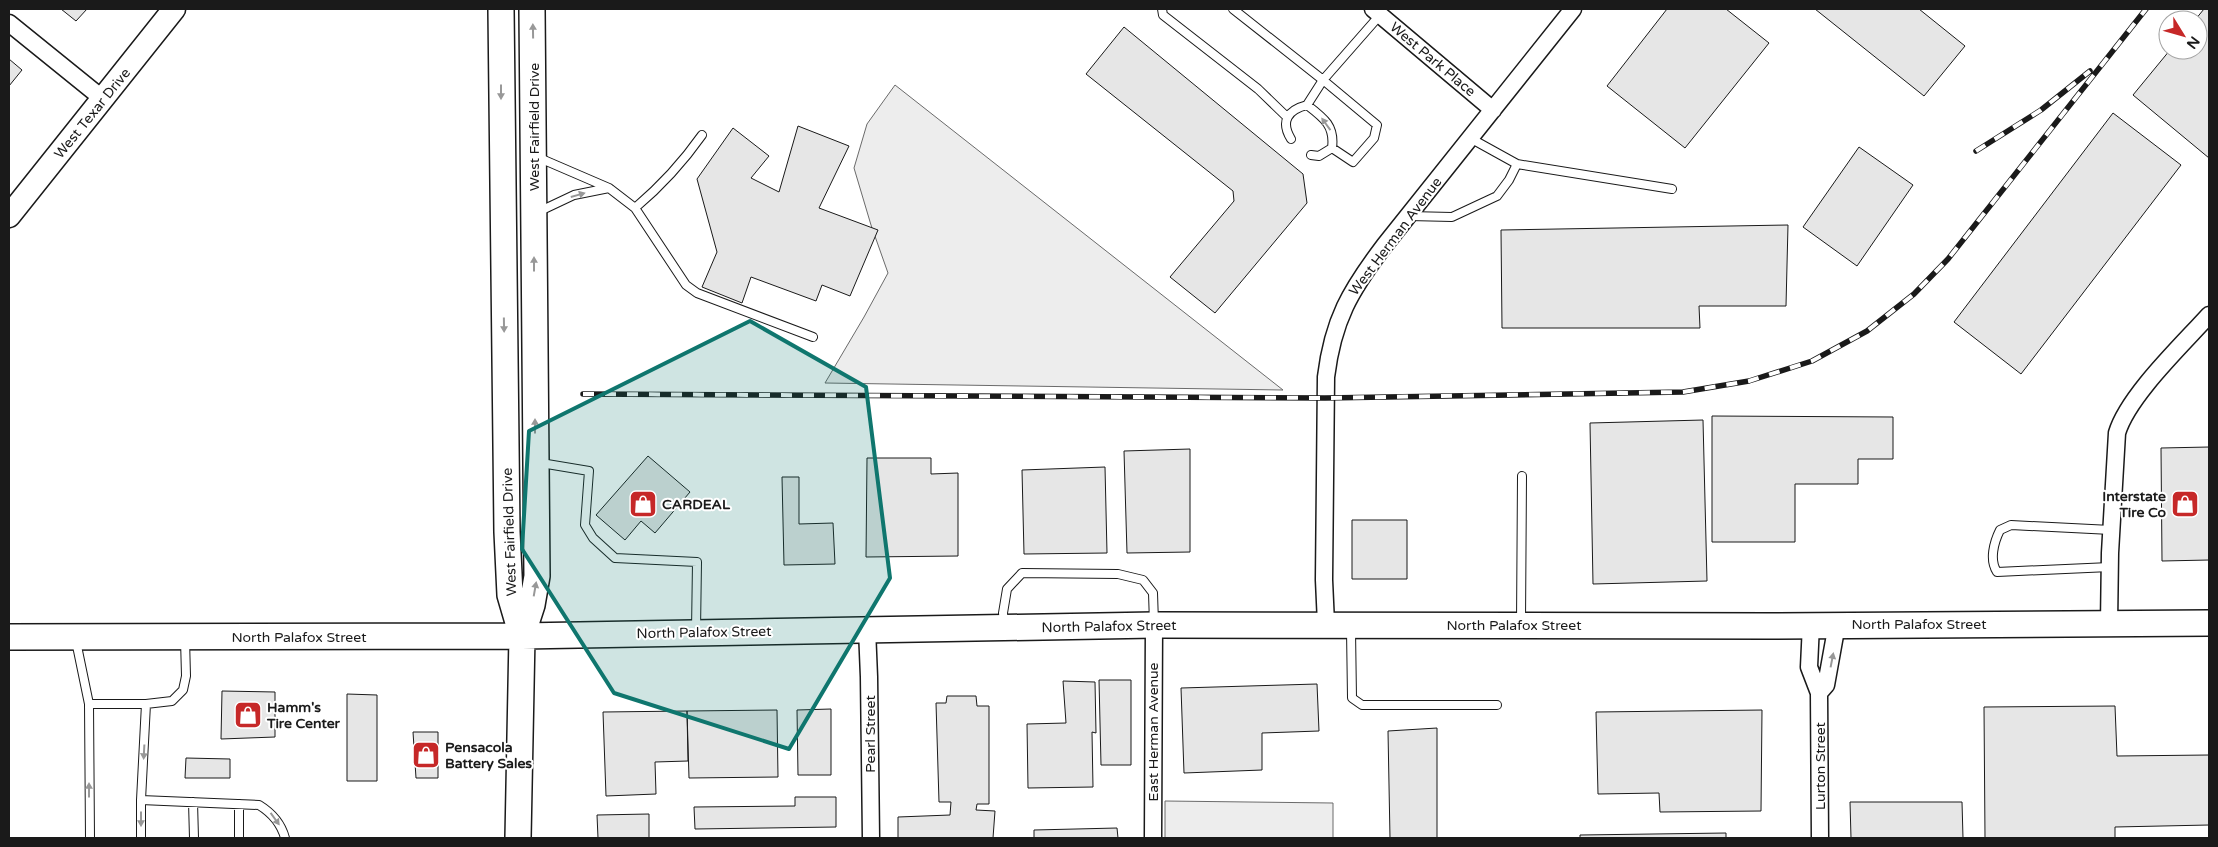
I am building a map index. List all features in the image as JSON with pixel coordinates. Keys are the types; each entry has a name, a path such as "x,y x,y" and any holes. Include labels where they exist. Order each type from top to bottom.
{"main road":[{"name":"West Texar Drive","path":"9,216 174,9"},
{"name":"West Fairfield Drive","path":"501,9 507,532 510,595 522,636"},
{"name":"West Fairfield Drive","path":"522,636 532,605 537,576 532,9"},
{"name":"North Palafox Street","path":"9,638 522,636 1154,625 2209,623"},
{"path":"512,834 522,636"}],"street":[{"name":"West Herman Avenue","path":"1326,624 1324,419 1328,353 1336,325 1349,296 1363,275 1574,9"},
{"name":"West Park Place","path":"1376,12 1493,110"},
{"path":"9,23 102,99"},
{"path":"2109,624 2111,530 2117,434 2121,421 2135,399 2209,315"},
{"name":"Lurton Street","path":"1811,624 1809,668 1819,693 1820,838"},
{"name":"Lurton Street","path":"1819,693 1826,685 1837,624"},
{"name":"East Herman Avenue","path":"1153,838 1154,625"},
{"name":"Pearl Street","path":"867,629 871,838"}],"lane":[{"path":"1162,9 1163,15 1258,89 1288,116"},
{"path":"1233,9 1377,125 1374,138 1353,162 1332,148"},
{"path":"1290,139 1285,130 1288,116 1296,108 1308,105 1323,80 1376,12"},
{"path":"1308,105 1329,125 1334,136 1332,148 1319,156 1311,155"},
{"path":"635,208 656,190 690,153 702,135"},
{"path":"1470,138 1517,164 1672,189"},
{"path":"534,156 609,188 635,208 686,285 697,293 813,337"},
{"path":"1408,216 1452,217 1497,196 1510,180 1517,164"},
{"path":"534,214 574,195 609,188"},
{"path":"536,462 589,471 585,524 593,538 615,558 696,562 696,632"},
{"path":"1521,625 1522,476"},
{"path":"2110,568 1997,572 1993,565 1995,539 2000,530 2011,525 2111,530"},
{"path":"1004,627 1003,613 1007,588 1022,573 1118,574 1143,580 1153,593 1154,625"},
{"path":"1351,624 1352,698 1362,705 1497,705"},
{"path":"75,638 89,704 90,838"},
{"path":"89,704 146,704 172,700 183,690 186,676 185,638"},
{"path":"141,838 146,704"},
{"path":"141,800 259,805 272,813 280,825 285,838"},
{"path":"193,802 194,838"},
{"path":"239,804 239,838"}],"highlighted area":[{"path":"750,321 866,387 890,578 789,749 614,693 522,549 529,431"}],"shaded area":[{"path":"895,85 1283,390 825,383 888,273 854,168 867,124"},
{"path":"1165,801 1333,803 1333,838 1165,838"}],"building":[{"path":"61,9 87,9 76,21"},
{"path":"1667,9 1726,9 1769,43 1685,148 1607,86"},
{"path":"1815,9 1919,9 1965,46 1924,96"},
{"path":"2209,9 2209,158 2133,95 2162,60 2208,60 2208,10 2203,10"},
{"path":"1124,27 1303,174 1307,203 1215,313 1170,277 1234,201 1233,191 1086,74"},
{"path":"9,59 22,70 9,86"},
{"path":"2113,113 2181,165 2021,374 1954,322"},
{"path":"798,126 849,146 819,208 878,230 850,296 822,285 816,301 751,277 742,303 702,287 717,252 697,179 733,128 769,156 751,178 779,192"},
{"path":"1859,147 1913,185 1857,266 1803,227"},
{"path":"1788,225 1786,306 1699,306 1700,328 1502,328 1501,230"},
{"path":"1712,416 1893,417 1893,459 1858,459 1858,484 1795,484 1795,542 1712,542"},
{"path":"1703,420 1707,581 1593,584 1590,423"},
{"name":"Interstate Tire Co","path":"2209,447 2209,560 2162,561 2161,448"},
{"path":"1190,449 1190,552 1127,553 1124,451"},
{"name":"CARDEAL","path":"648,456 690,492 655,533 641,521 625,540 596,515"},
{"path":"867,458 931,458 931,474 958,473 958,556 866,557"},
{"path":"1105,467 1107,553 1024,554 1022,470"},
{"path":"782,477 799,477 799,524 833,523 835,564 784,565"},
{"path":"1352,520 1407,520 1407,579 1352,579"},
{"path":"1099,680 1131,680 1131,765 1101,765"},
{"path":"1063,681 1095,682 1096,733 1092,732 1093,787 1028,788 1027,724 1066,723"},
{"path":"1317,684 1319,731 1262,733 1262,770 1184,773 1181,688"},
{"name":"Hamm's Tire Center","path":"222,691 275,692 275,737 221,739"},
{"path":"347,694 377,695 377,781 347,781"},
{"path":"947,696 976,696 977,706 989,706 989,804 977,804 976,810 995,811 993,838 898,838 898,817 950,815 951,802 939,802 936,703 946,703"},
{"path":"2115,706 2117,756 2209,755 2209,825 2115,827 2115,838 1985,838 1984,707"},
{"path":"831,709 831,775 798,775 797,710"},
{"path":"777,710 778,777 689,778 687,711"},
{"path":"1762,710 1761,811 1660,812 1659,793 1598,794 1596,712"},
{"path":"687,711 688,761 655,762 656,794 606,796 603,712"},
{"path":"1437,728 1437,838 1390,838 1388,731"},
{"name":"Pensacola Battery Sales","path":"413,732 438,732 438,778 416,778"},
{"path":"186,758 230,759 230,778 185,778"},
{"path":"795,797 836,797 836,827 695,829 694,807 795,806"},
{"path":"1850,802 1962,802 1963,838 1851,838"},
{"path":"649,814 649,838 598,838 597,815"},
{"path":"1117,828 1118,838 1034,838 1034,830"},
{"path":"1726,833 1726,838 1580,838 1580,835"}],"railway":[{"path":"583,394 1325,398 1683,392 1749,381 1812,361 1867,331 1914,294 1948,259 2146,9"},
{"path":"1976,151 2041,110 2090,71"}],"place":[{"name":"CARDEAL","path":"643,504"},
{"name":"Interstate Tire Co","path":"2185,504"},
{"name":"Hamm's Tire Center","path":"248,715"},
{"name":"Pensacola Battery Sales","path":"426,755"}]}
